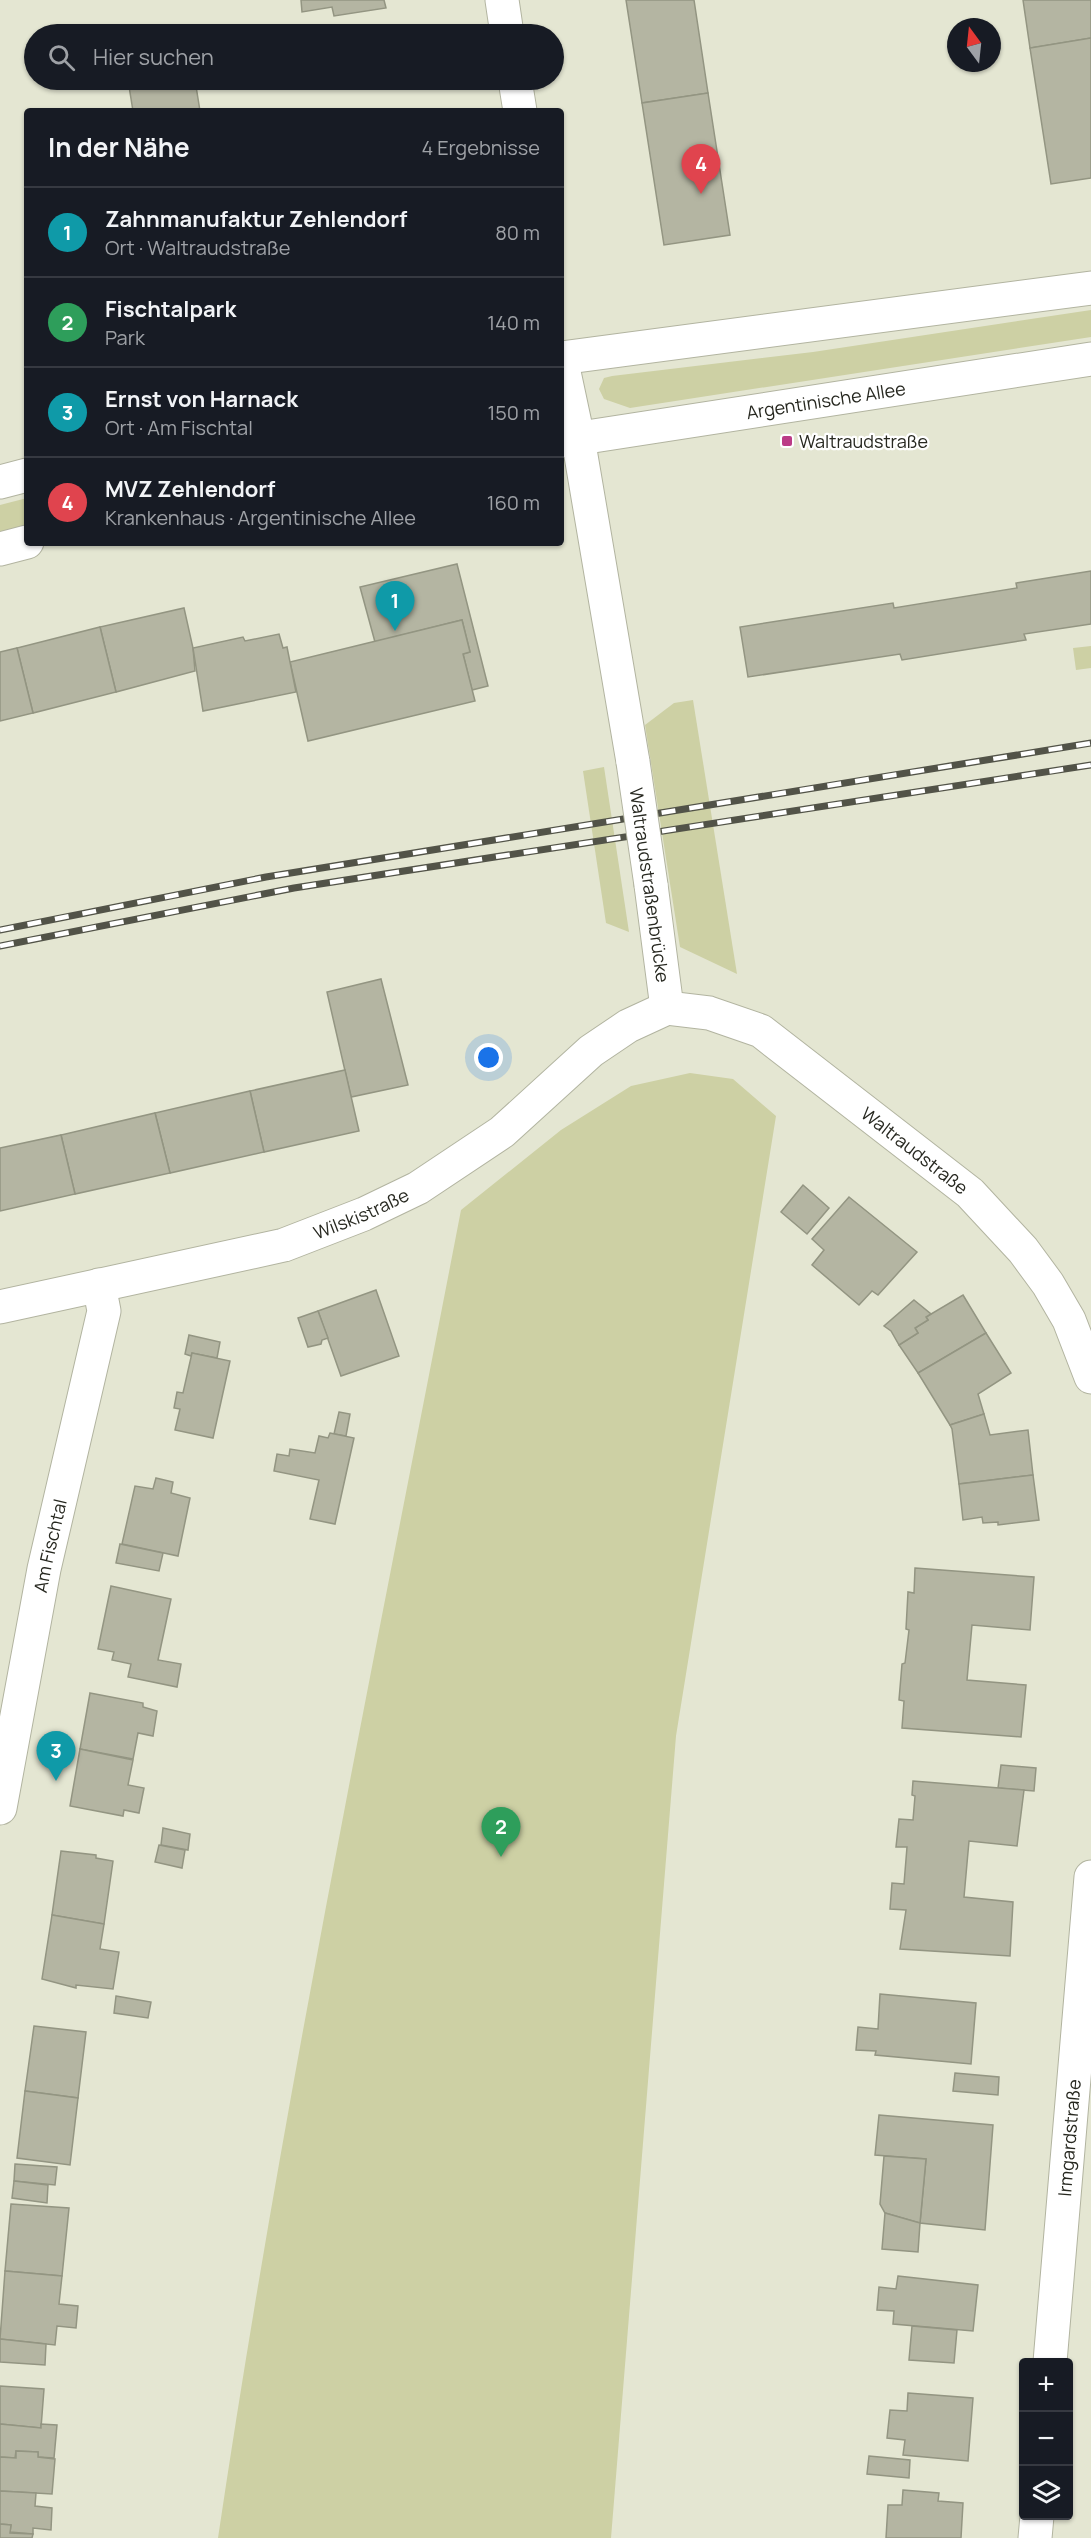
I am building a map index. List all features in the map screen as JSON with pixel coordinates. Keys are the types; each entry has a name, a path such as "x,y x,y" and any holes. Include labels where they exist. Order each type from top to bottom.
{"street":[{"path":"502,0 506,24"},
{"path":"517,90 520,108"},
{"path":"564,358 1091,288"},
{"name":"Argentinische Allee","path":"570,439 1091,358"},
{"path":"564,385 570,439"},
{"name":"Waltraudstraßenbrücke","path":"570,439 633,762 667,1008"},
{"path":"0,482 24,476"},
{"path":"0,549 24,543"},
{"name":"Wilskistraße","path":"0,1307 284,1245 364,1214 418,1188 502,1132 600,1045 628,1026 667,1008"},
{"name":"Waltraudstraße","path":"667,1008 709,1013 761,1031 970,1193 1023,1250 1048,1284 1069,1320 1091,1377"},
{"name":"Am Fischtal","path":"0,1808 44,1569 104,1311 99,1286"},
{"name":"Irmgardstraße","path":"1050,2358 1091,1877"},
{"path":"1035,2538 1037,2520"}],"green space":[{"path":"1091,310 1091,337 630,408 604,399 599,389 604,378 612,376 813,352"},
{"path":"24,499 24,526 0,532 0,505"},
{"path":"1091,646 1091,668 1076,670 1073,648"},
{"path":"693,700 737,974 680,947 645,725 674,703"},
{"path":"604,767 629,932 606,923 583,771"},
{"path":"690,1073 733,1079 776,1116 676,1736 611,2538 218,2538 301,2039 461,1210 561,1130 631,1086"}],"building":[{"path":"301,0 384,0 386,8 334,16 332,7 302,12"},
{"path":"626,0 694,0 708,93 642,103"},
{"path":"1023,0 1091,0 1091,38 1030,48"},
{"path":"1091,38 1091,178 1051,184 1030,48"},
{"path":"130,90 197,90 200,108 133,108"},
{"path":"708,93 730,235 664,245 642,103"},
{"path":"457,564 488,686 472,690 463,654 470,652 462,620 375,642 360,587"},
{"path":"1091,571 1091,624 1024,634 1026,640 902,660 900,654 748,677 740,627 893,603 894,608 1017,588 1016,583"},
{"path":"184,608 193,648 195,671 116,692 100,627"},
{"path":"462,620 470,652 463,654 475,701 308,741 290,662"},
{"path":"100,627 116,692 33,713 17,648"},
{"path":"279,634 283,648 287,647 296,692 203,711 193,648 243,637 245,641"},
{"path":"17,648 33,713 0,721 0,652"},
{"path":"381,979 408,1085 351,1097 327,992"},
{"path":"345,1070 359,1131 264,1152 250,1091"},
{"path":"250,1091 264,1152 170,1173 155,1113"},
{"path":"155,1113 170,1173 75,1194 61,1135"},
{"path":"61,1135 75,1194 0,1211 0,1148"},
{"path":"803,1185 829,1208 807,1234 781,1212"},
{"path":"849,1197 917,1252 878,1295 872,1291 859,1305 812,1265 824,1250 812,1239"},
{"path":"376,1290 399,1356 341,1376 318,1311"},
{"path":"963,1295 986,1333 918,1373 899,1345 918,1333 915,1328 928,1320 926,1317"},
{"path":"914,1300 931,1314 926,1317 928,1320 915,1328 918,1333 899,1345 891,1331 884,1326"},
{"path":"318,1311 328,1338 322,1340 321,1344 308,1347 298,1318"},
{"path":"986,1333 1011,1373 978,1394 984,1414 950,1425 918,1373"},
{"path":"189,1335 220,1342 217,1358 192,1353 191,1356 185,1354"},
{"path":"192,1353 230,1361 213,1438 175,1430 180,1409 174,1408 177,1392 183,1393"},
{"path":"339,1412 350,1414 346,1436 334,1434"},
{"path":"984,1414 990,1435 1028,1430 1033,1475 959,1484 950,1425"},
{"path":"330,1433 354,1438 335,1524 310,1519 319,1480 274,1471 277,1454 289,1456 290,1449 315,1453 319,1436 328,1438"},
{"path":"1033,1475 1039,1520 998,1525 998,1522 983,1523 982,1517 963,1520 959,1484"},
{"path":"156,1478 173,1482 171,1493 190,1498 178,1556 122,1544 135,1486 153,1489"},
{"path":"120,1544 163,1553 159,1571 116,1563"},
{"path":"915,1568 1034,1577 1030,1630 972,1625 967,1680 1026,1685 1021,1737 902,1728 904,1701 899,1700 902,1664 905,1663 909,1630 906,1629 908,1592 914,1593"},
{"path":"111,1586 171,1599 158,1660 181,1664 177,1687 128,1677 131,1664 112,1660 114,1652 98,1649"},
{"path":"90,1693 143,1703 143,1707 157,1711 153,1736 138,1733 133,1759 80,1749"},
{"path":"80,1749 133,1760 128,1785 144,1788 139,1813 124,1810 123,1816 70,1806"},
{"path":"1001,1765 1036,1768 1034,1791 998,1788"},
{"path":"913,1781 1024,1790 1017,1846 969,1841 964,1897 1013,1902 1010,1956 900,1949 906,1910 890,1909 892,1883 904,1884 907,1847 896,1847 899,1819 913,1820 915,1796 912,1795"},
{"path":"163,1828 190,1834 188,1850 161,1845"},
{"path":"159,1845 185,1850 182,1868 155,1862"},
{"path":"61,1851 96,1855 96,1858 113,1861 104,1924 52,1915"},
{"path":"52,1915 104,1924 100,1949 119,1952 113,1989 76,1985 76,1988 42,1979"},
{"path":"880,1994 976,2003 971,2064 875,2055 876,2051 856,2050 858,2027 878,2029"},
{"path":"116,1996 151,2002 148,2018 114,2013"},
{"path":"34,2026 86,2032 78,2098 25,2091"},
{"path":"955,2073 999,2077 998,2095 953,2091"},
{"path":"25,2091 78,2098 70,2165 17,2158"},
{"path":"879,2115 993,2125 985,2230 920,2223 926,2159 875,2155"},
{"path":"884,2156 926,2159 920,2223 885,2213 880,2204"},
{"path":"15,2164 57,2167 55,2185 14,2181"},
{"path":"14,2181 48,2185 47,2203 12,2198"},
{"path":"11,2204 69,2208 62,2276 5,2271"},
{"path":"885,2213 920,2223 918,2252 882,2249"},
{"path":"5,2271 62,2276 59,2304 78,2306 76,2328 57,2326 55,2345 0,2339"},
{"path":"898,2276 978,2285 973,2331 893,2324 894,2311 877,2310 879,2287 896,2289"},
{"path":"912,2326 957,2330 954,2363 909,2360"},
{"path":"0,2339 46,2344 45,2365 0,2362"},
{"path":"0,2386 44,2389 41,2428 0,2424"},
{"path":"908,2393 973,2398 968,2461 903,2455 905,2440 887,2438 890,2410 907,2411"},
{"path":"0,2424 41,2428 41,2424 57,2425 54,2458 38,2457 38,2452 16,2451 15,2458 0,2457"},
{"path":"16,2451 38,2452 38,2457 55,2459 52,2494 0,2491 0,2457 16,2458"},
{"path":"869,2456 910,2460 909,2478 867,2474"},
{"path":"903,2490 939,2493 938,2501 963,2503 961,2538 886,2538 888,2505 902,2505"},
{"path":"0,2491 36,2493 35,2506 52,2508 51,2530 33,2528 33,2534 10,2532 11,2525 0,2524"},
{"path":"0,2524 11,2525 10,2533 33,2534 32,2538 0,2538"}],"railway":[{"path":"0,930 266,877 1091,743"},
{"path":"0,946 294,888 1091,765"}],"place":[{"name":"MVZ Zehlendorf","path":"701,194"},
{"name":"Waltraudstraße","path":"787,441"},
{"name":"Zahnmanufaktur Zehlendorf","path":"395,631"},
{"name":"Ernst von Harnack","path":"56,1781"},
{"name":"Fischtalpark","path":"501,1857"}]}
